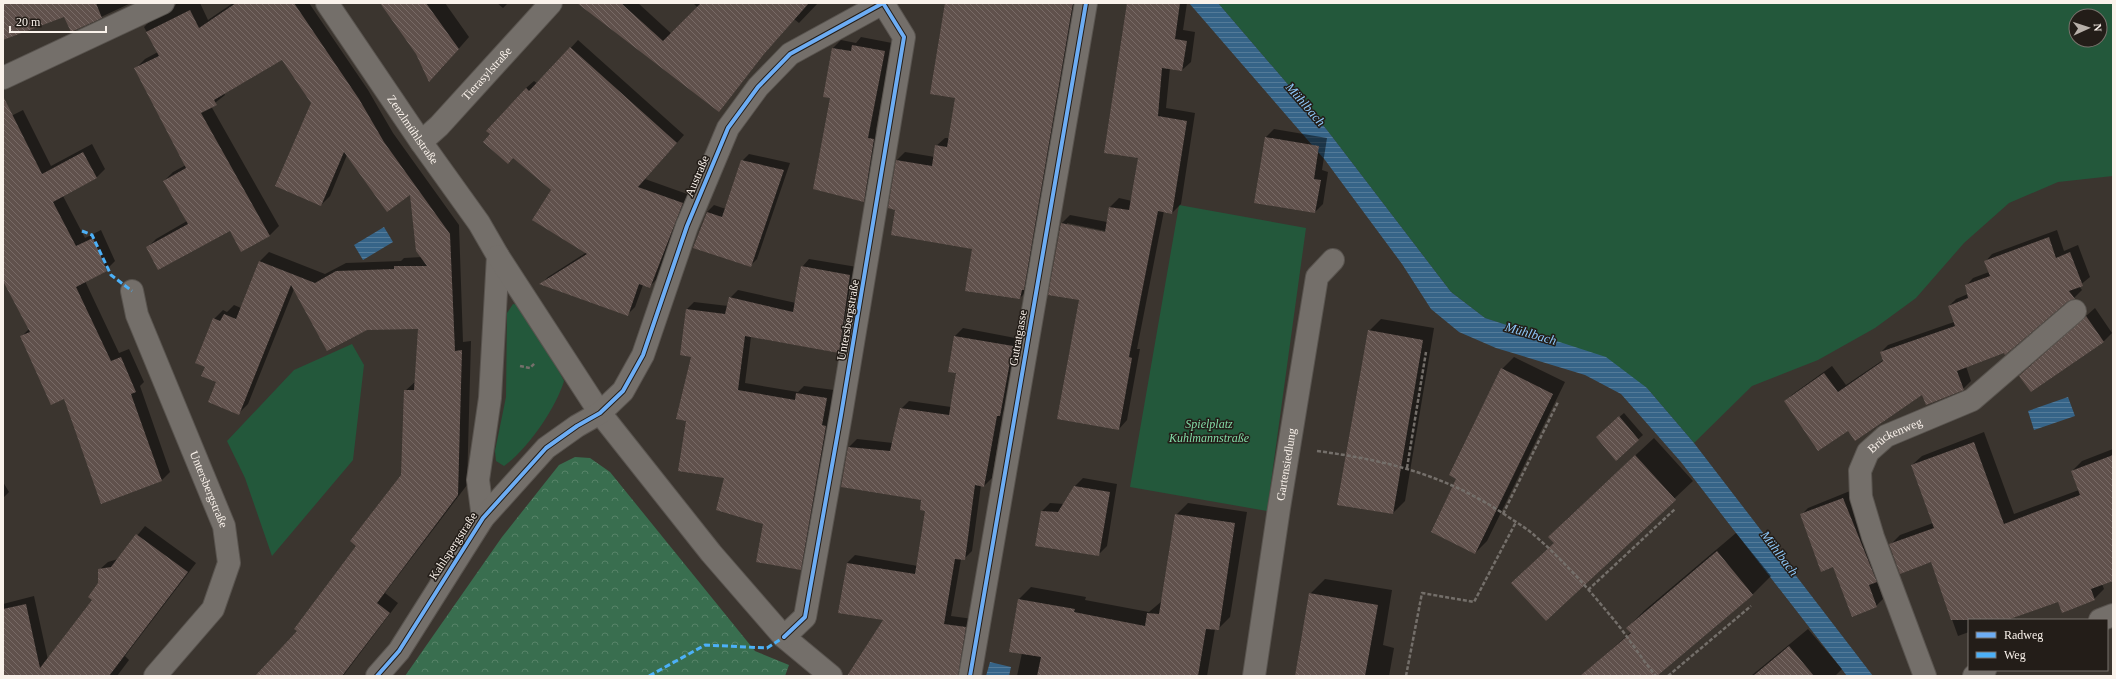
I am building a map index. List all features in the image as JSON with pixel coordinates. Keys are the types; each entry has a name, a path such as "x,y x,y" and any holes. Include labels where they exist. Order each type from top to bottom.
{"street":[{"path":"3,78 163,3"},
{"name":"Zenzlmühlstraße","path":"327,3 421,142 479,224 498,256 600,413"},
{"name":"Tierasylstraße","path":"421,142 439,126 551,3"},
{"name":"Austraße","path":"600,413 624,391 643,355 687,226 728,128 758,87 790,54 883,3"},
{"name":"Untersbergstraße","path":"784,637 805,617 849,370 904,37 883,3"},
{"name":"Gutratgasse","path":"970,676 1086,3"},
{"path":"483,518 478,480 490,398 498,256"},
{"name":"Gartensiedlung","path":"1254,676 1317,277 1333,260"},
{"name":"Untersbergstraße","path":"132,290 137,315 224,526 229,562 213,609 155,676"},
{"name":"Brückenweg","path":"1925,676 1873,537 1861,498 1860,471 1868,452 1886,436 1972,400 2074,311"},
{"path":"600,413 711,554 784,637 831,676"},
{"name":"Kahlspergstraße","path":"377,676 399,651 483,518 546,448 577,426 600,413"},
{"path":"2103,619 2113,615"},
{"path":"1974,676 1983,671"}],"path":[{"path":"1406,468 1426,352"},
{"path":"1503,514 1558,402"},
{"path":"1289,447 1374,459 1429,475 1482,499 1533,534 1610,614 1656,676"},
{"path":"1588,590 1675,509"},
{"path":"1406,676 1422,594 1474,602 1516,522"},
{"path":"1668,676 1751,606"}],"green space":[{"path":"1218,3 2113,3 2113,176 2058,182 2009,203 1964,243 1916,298 1875,328 1818,360 1752,386 1694,443 1647,388 1534,334 1485,318 1451,292 1327,130"},
{"name":"Spielplatz Kuhlmannstraße","path":"1179,205 1306,228 1267,511 1130,487"},
{"path":"513,304 521,305 541,337 564,381 548,416 540,428 522,450 504,466 496,461 495,451 506,397 507,313"},
{"path":"352,344 364,365 353,460 272,556 245,478 227,441 294,370"},
{"path":"575,457 590,458 610,472 755,651 789,665 785,676 405,676 502,537 559,465"}],"water":[{"name":"Mühlbach","path":"1189,3 1218,3 1327,130 1451,292 1485,318 1606,357 1647,388 1694,443 1873,676 1847,676 1681,462 1621,394 1585,375 1496,348 1459,332 1431,309 1402,264 1325,160"},
{"path":"384,227 393,242 363,260 354,245"},
{"path":"2068,397 2075,416 2034,430 2028,411"},
{"path":"990,662 1011,667 1009,676 986,676"}],"building":[{"path":"3,3 96,3 102,18 71,32 64,17 3,40"},
{"path":"236,3 294,3 359,99 384,142 450,234 455,351 462,350 458,495 377,603 390,613 342,676 255,676 297,631 294,629 356,546 350,541 401,475 404,390 414,390 418,329 367,330 327,351 291,285 239,415 208,402 216,382 201,376 205,367 195,363 213,318 220,321 224,314 236,319 259,261 315,283 336,271 394,269 394,266 427,266 416,251 410,195 387,212 344,152 321,206 275,186 311,103 282,60 214,100 217,105 201,113 270,236 241,252 230,231 158,270 146,247 188,224 163,181 186,168 134,68 159,56 146,32 190,10 199,28"},
{"path":"380,3 426,3 459,49 429,82 416,54"},
{"path":"577,3 621,3 663,41 701,3 809,3 764,54 719,112"},
{"path":"945,3 1073,3 1024,290 1022,290 1020,299 965,291 972,249 891,235 895,210 888,208 896,160 932,166 935,145 947,147 955,98 930,94"},
{"path":"1127,3 1180,3 1175,39 1187,41 1182,71 1162,68 1158,116 1187,121 1172,214 1158,211 1129,357 1132,358 1119,430 1057,419 1079,300 1048,295 1061,223 1105,232 1109,207 1129,210 1138,158 1104,153"},
{"path":"852,45 885,51 868,138 874,139 864,202 813,189 830,98 823,97 832,48 851,51"},
{"path":"570,47 677,143 638,187 683,203 650,288 639,284 628,316 539,284 587,254 532,220 551,190 513,158 508,164 483,142 490,134 486,131 526,88 529,91"},
{"path":"3,96 42,174 83,152 97,178 53,202 76,246 93,238 107,271 76,287 111,361 121,357 136,392 131,394 162,481 101,504 64,399 51,405 20,336 30,332 3,281"},
{"path":"1265,137 1319,146 1314,179 1321,180 1315,213 1254,203"},
{"path":"741,160 784,170 751,267 693,248 707,212 722,217"},
{"path":"2049,237 2056,258 2070,252 2083,286 2069,291 2075,299 2067,302 2005,355 2004,353 1957,371 1964,390 1926,405 1922,395 1855,441 1848,431 1818,451 1784,401 1824,373 1838,392 1883,361 1880,352 1955,326 1948,306 1968,298 1965,285 1990,276 1984,261"},
{"path":"801,266 850,275 839,353 745,336 738,390 795,400 796,393 827,398 822,425 826,426 801,570 756,562 763,524 716,510 724,478 678,471 686,421 676,419 691,357 680,355 686,309 725,314 729,297 793,312"},
{"path":"2086,316 2104,342 2031,392 2019,376"},
{"path":"1368,330 1423,340 1393,514 1337,505"},
{"path":"954,336 1013,346 1000,416 997,416 984,487 975,485 965,560 955,559 944,624 966,627 958,676 847,676 883,620 838,613 847,563 915,574 925,511 920,510 921,500 841,487 848,447 890,451 900,408 949,415 956,373 948,372"},
{"path":"1501,368 1553,394 1475,554 1431,532 1456,479 1449,475"},
{"path":"1619,416 1639,440 1616,461 1596,437"},
{"path":"1974,442 2004,524 2080,495 2071,471 2113,455 2113,581 2091,589 2095,600 2062,613 2058,602 2010,619 1951,620 1931,562 1900,574 1889,544 1934,528 1911,465"},
{"path":"1635,455 1676,500 1546,621 1511,583 1554,543 1548,537"},
{"path":"1074,486 1110,492 1099,556 1035,546 1041,511 1058,512"},
{"path":"1843,498 1877,582 1869,585 1877,607 1852,617 1833,567 1821,572 1800,514"},
{"path":"1175,514 1235,523 1219,630 1206,629 1198,676 1037,676 1041,657 1009,652 1018,599 1075,609 1074,612 1145,626 1147,613 1159,614"},
{"path":"136,534 188,572 109,676 3,676 3,609 26,604 40,668 92,600 88,597 98,583 98,569 111,567"},
{"path":"1717,551 1753,595 1657,676 1580,676 1631,633 1626,628"},
{"path":"1309,593 1378,605 1365,676 1295,676"},
{"path":"1789,646 1814,676 1753,676"}],"marked path":[{"path":"82,231 92,235 111,275 132,291"},
{"path":"649,676 705,645 767,648 784,637"}],"cycle path":[{"path":"784,637 805,617 841,415 904,37 883,3"},
{"path":"377,676 399,651 483,518 546,448 577,426 600,413 623,391 643,355 687,226 728,128 758,87 790,54 883,3"},
{"path":"970,676 1086,3"}]}
